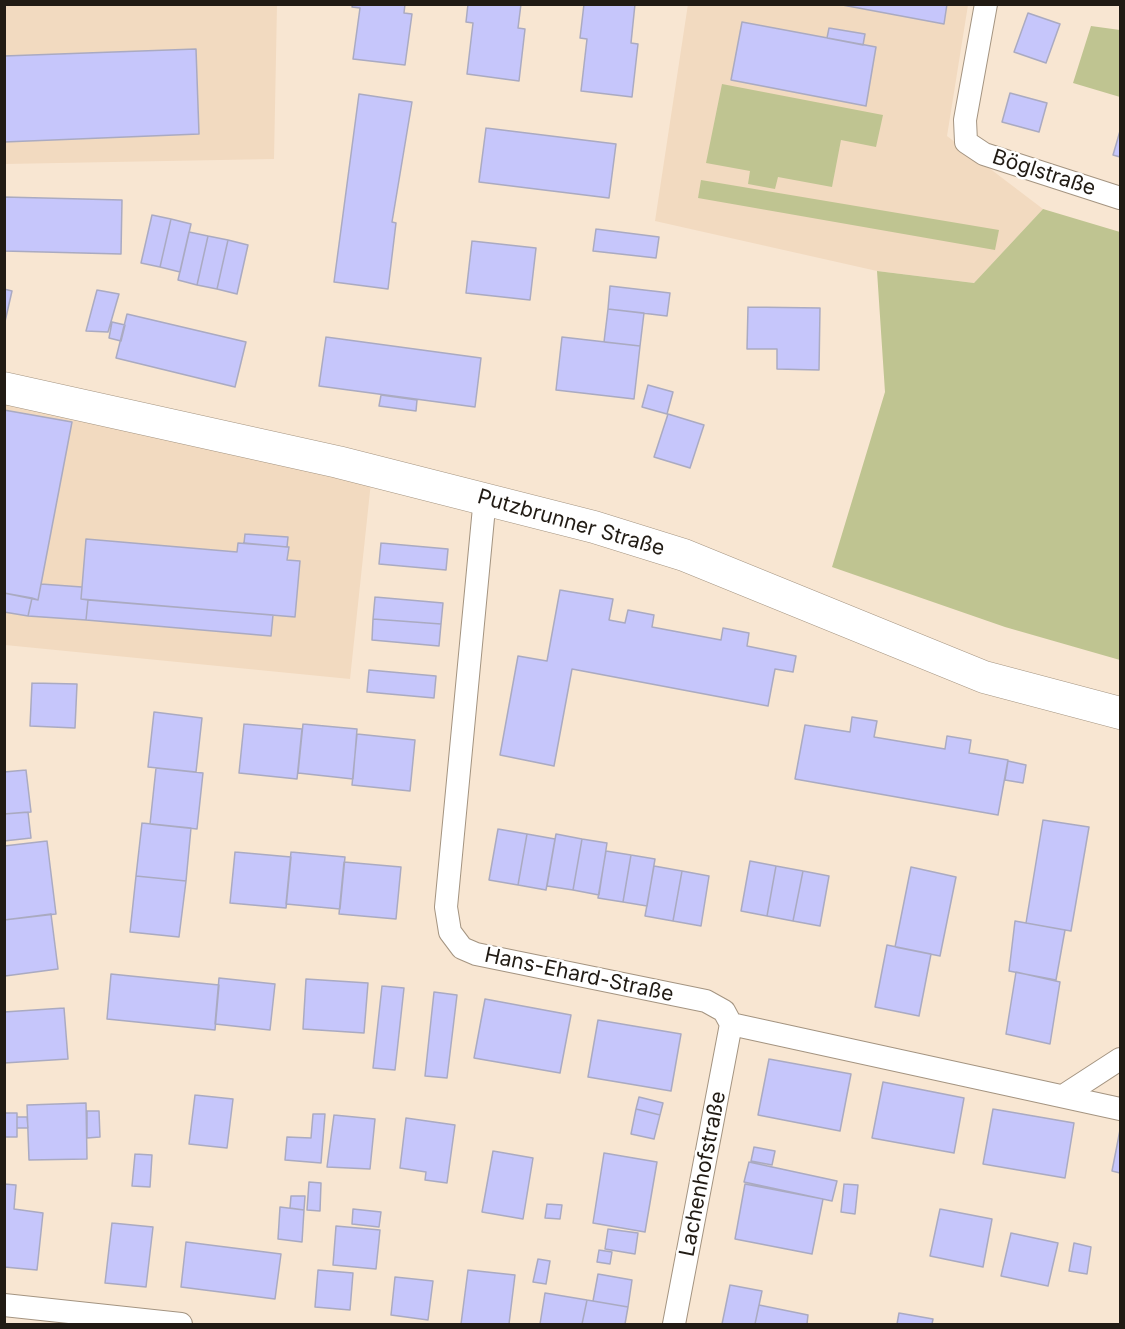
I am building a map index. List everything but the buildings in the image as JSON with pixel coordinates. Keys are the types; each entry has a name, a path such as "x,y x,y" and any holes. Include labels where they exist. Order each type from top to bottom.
{"main road":[{"name":"Putzbrunner Straße","path":"4,388 233,437 485,497 684,555 984,677 1120,713"}],"street":[{"name":"Böglstraße","path":"986,4 965,120 966,142 984,154 1120,198"},
{"name":"Hans-Ehard-Straße","path":"485,497 446,907 450,932 462,948 476,954 706,1001 724,1011 732,1024"},
{"path":"732,1024 1120,1109"},
{"name":"Lachenhofstraße","path":"674,1324 732,1024"},
{"path":"1063,1096 1120,1059"},
{"path":"4,1305 181,1324"}],"shaded area":[{"path":"688,4 968,5 947,136 1043,209 974,283 877,271 655,221"},
{"path":"4,5 277,5 274,159 5,164"},
{"path":"4,377 374,454 350,679 5,645"}],"green space":[{"path":"1091,26 1120,30 1120,97 1073,83"},
{"path":"722,84 883,115 876,147 841,140 832,187 778,177 775,189 748,184 750,171 706,163"},
{"path":"701,180 999,230 995,250 698,198"},
{"path":"1043,209 1120,232 1120,660 1005,627 832,567 885,392 877,271 974,283"}]}
